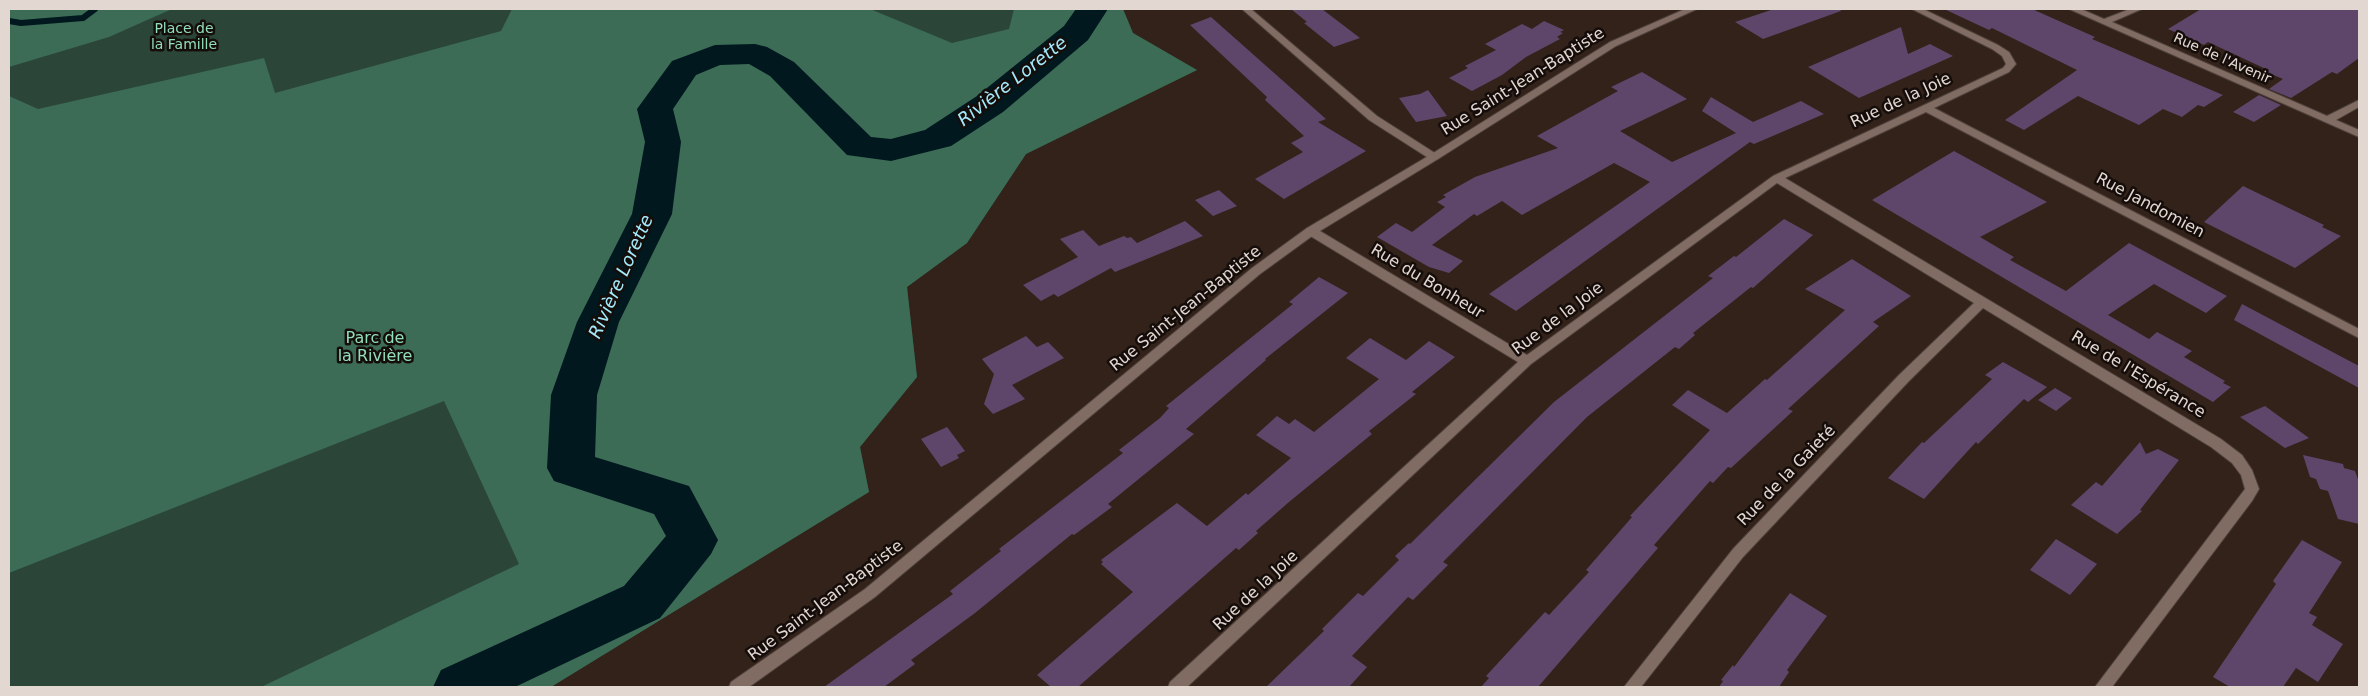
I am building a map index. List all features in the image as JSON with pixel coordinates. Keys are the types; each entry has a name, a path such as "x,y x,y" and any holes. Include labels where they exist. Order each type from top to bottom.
{"street":[{"path":"1246,9 1373,118 1434,157"},
{"name":"Rue Saint-Jean-Baptiste","path":"737,687 870,593 1256,271 1311,231 1434,157 1613,44 1657,22 1692,9"},
{"name":"Rue de la Joie","path":"1176,687 1527,361 1777,178 2006,70 2012,64 2009,58 1996,47 1916,9"},
{"name":"Rue de l'Avenir","path":"2074,9 2359,134"},
{"path":"2105,22 2138,9"},
{"path":"2328,120 2359,103"},
{"name":"Rue Jandomien","path":"1925,107 2359,334"},
{"name":"Rue de l'Espérance","path":"1777,178 2216,443 2237,458 2248,474 2252,488 2247,496 2103,687"},
{"name":"Rue du Bonheur","path":"1311,231 1527,361"},
{"name":"Rue de la Gaieté","path":"1632,687 1738,553 1904,378 1983,301"}],"green space":[{"name":"Parc de la Rivière","path":"9,9 1123,9 1133,33 1197,70 1026,154 967,243 907,287 917,377 860,447 869,492 551,687 9,687"},
{"path":"9,9 172,9 109,37 9,67"},
{"name":"Parc de la Rivière","path":"512,9 870,9 952,43 1009,29 1014,9 1123,9 1133,33 1197,70 1026,154 967,243 907,287 917,377 860,447 869,492 551,687 261,687 519,564 444,401 9,573 9,96 38,109 264,58 275,93 501,31"}],"building":[{"path":"1291,9 1322,9 1360,38 1334,47 1304,23 1307,22"},
{"path":"1774,9 1840,9 1841,11 1763,39 1735,22"},
{"path":"1944,9 2032,9 2095,37 2092,39 2223,95 2204,107 2198,105 2182,117 2163,109 2139,125 2078,96 2024,130 2005,120 2077,70 1992,28 1989,30"},
{"path":"2201,9 2359,9 2359,58 2337,74 2332,72 2291,98 2269,89 2283,79 2266,72 2268,70 2208,42 2204,45 2168,29"},
{"path":"1211,17 1326,119 1318,122 1366,151 1284,199 1255,179 1303,152 1291,143 1304,136 1265,100 1267,97 1190,25"},
{"path":"1544,21 1564,30 1557,37 1560,39 1526,57 1502,75 1472,91 1449,78 1468,68 1465,66 1496,50 1485,44 1522,24 1532,29"},
{"path":"1901,27 1908,54 1930,44 1953,56 1859,98 1808,67"},
{"path":"1642,72 1687,99 1620,131 1672,162 1736,133 1702,111 1711,97 1753,122 1801,101 1824,114 1754,144 1750,142 1516,311 1489,294 1650,182 1614,163 1522,215 1502,201 1477,216 1474,214 1432,245 1463,261 1449,273 1429,267 1377,237 1396,223 1412,232 1445,207 1437,202 1446,197 1443,195 1475,177 1558,148 1537,136 1618,91 1611,87"},
{"path":"1428,90 1447,116 1416,122 1399,98 1420,94"},
{"path":"2259,95 2281,105 2254,122 2233,112"},
{"path":"1954,151 2047,202 1980,237 2014,257 2010,260 2066,291 2129,243 2227,296 2206,313 2154,284 2108,315 2149,339 2157,332 2192,351 2184,357 2225,381 2223,383 2231,387 2213,402 1872,200"},
{"path":"2243,186 2324,225 2322,227 2341,236 2295,268 2204,222"},
{"path":"1219,190 1237,206 1213,216 1195,200"},
{"path":"1784,219 1813,235 1753,288 1751,287 1693,333 1695,335 1679,349 1675,347 1587,417 1443,562 1448,565 1413,600 1408,597 1352,656 1367,667 1349,687 1266,687 1324,631 1322,629 1358,593 1363,596 1399,560 1395,556 1410,544 1554,402 1713,278 1708,276 1734,256 1736,257"},
{"path":"1185,221 1203,236 1115,272 1111,268 1058,297 1054,294 1041,301 1023,285 1078,257 1060,239 1083,230 1099,246 1124,236 1127,238 1131,237 1137,243"},
{"path":"1852,259 1911,296 1873,322 1879,326 1788,409 1793,411 1731,468 1728,467 1713,483 1710,481 1654,545 1658,548 1538,687 1481,687 1489,678 1486,676 1545,612 1549,615 1589,572 1586,570 1632,517 1630,516 1710,430 1672,405 1688,390 1727,413 1845,310 1805,289"},
{"path":"1319,277 1348,293 1265,359 1186,429 1194,434 1108,504 1112,507 1074,535 1072,534 975,613 911,660 915,664 884,687 824,687 953,594 950,591 1001,551 999,549 1123,453 1119,450 1160,418 1169,408 1166,406 1293,304 1289,302"},
{"path":"2242,304 2359,366 2359,388 2234,320"},
{"path":"1026,336 1037,347 1048,342 1064,358 1012,385 1025,399 993,414 984,404 994,374 982,359"},
{"path":"1370,338 1406,360 1429,341 1455,357 1412,392 1416,394 1369,431 1372,434 1289,502 1256,531 1258,533 1239,550 1236,548 1078,687 1051,687 1037,675 1133,592 1101,564 1103,562 1101,560 1177,503 1207,526 1246,493 1248,495 1291,458 1256,435 1277,416 1289,424 1295,419 1314,432 1379,379 1346,358"},
{"path":"2003,362 2047,387 2028,402 2024,399 1978,444 1976,442 1924,499 1888,478 1922,442 1924,443 1992,379 1985,375"},
{"path":"2055,388 2072,398 2056,411 2038,400"},
{"path":"2265,406 2309,438 2285,448 2240,417"},
{"path":"947,427 965,451 957,455 959,458 941,467 921,439"},
{"path":"2140,442 2146,454 2158,449 2179,460 2140,510 2142,511 2117,534 2071,505 2096,482 2102,486"},
{"path":"2303,455 2343,464 2344,468 2355,471 2359,482 2359,524 2338,519 2328,491 2320,489 2316,479 2310,477"},
{"path":"2056,539 2097,564 2070,595 2030,570"},
{"path":"2302,540 2342,562 2309,613 2317,617 2312,625 2343,644 2318,682 2296,668 2283,687 2230,687 2213,677 2276,584 2273,581"},
{"path":"1790,593 1827,616 1787,670 1789,672 1779,687 1719,687 1723,681 1721,680 1733,665 1734,667"}],"waterway":[{"path":"9,21 21,23 83,18 95,9"},
{"name":"Rivière Lorette","path":"460,687 642,602 693,540 672,500 571,468 574,395 598,322 652,214 663,142 655,109 684,68 715,55 755,54 782,69 860,147 891,150 938,138 990,104 1076,33 1092,9"}],"park label":[{"name":"Place de la Famille","path":"184,38"}]}
